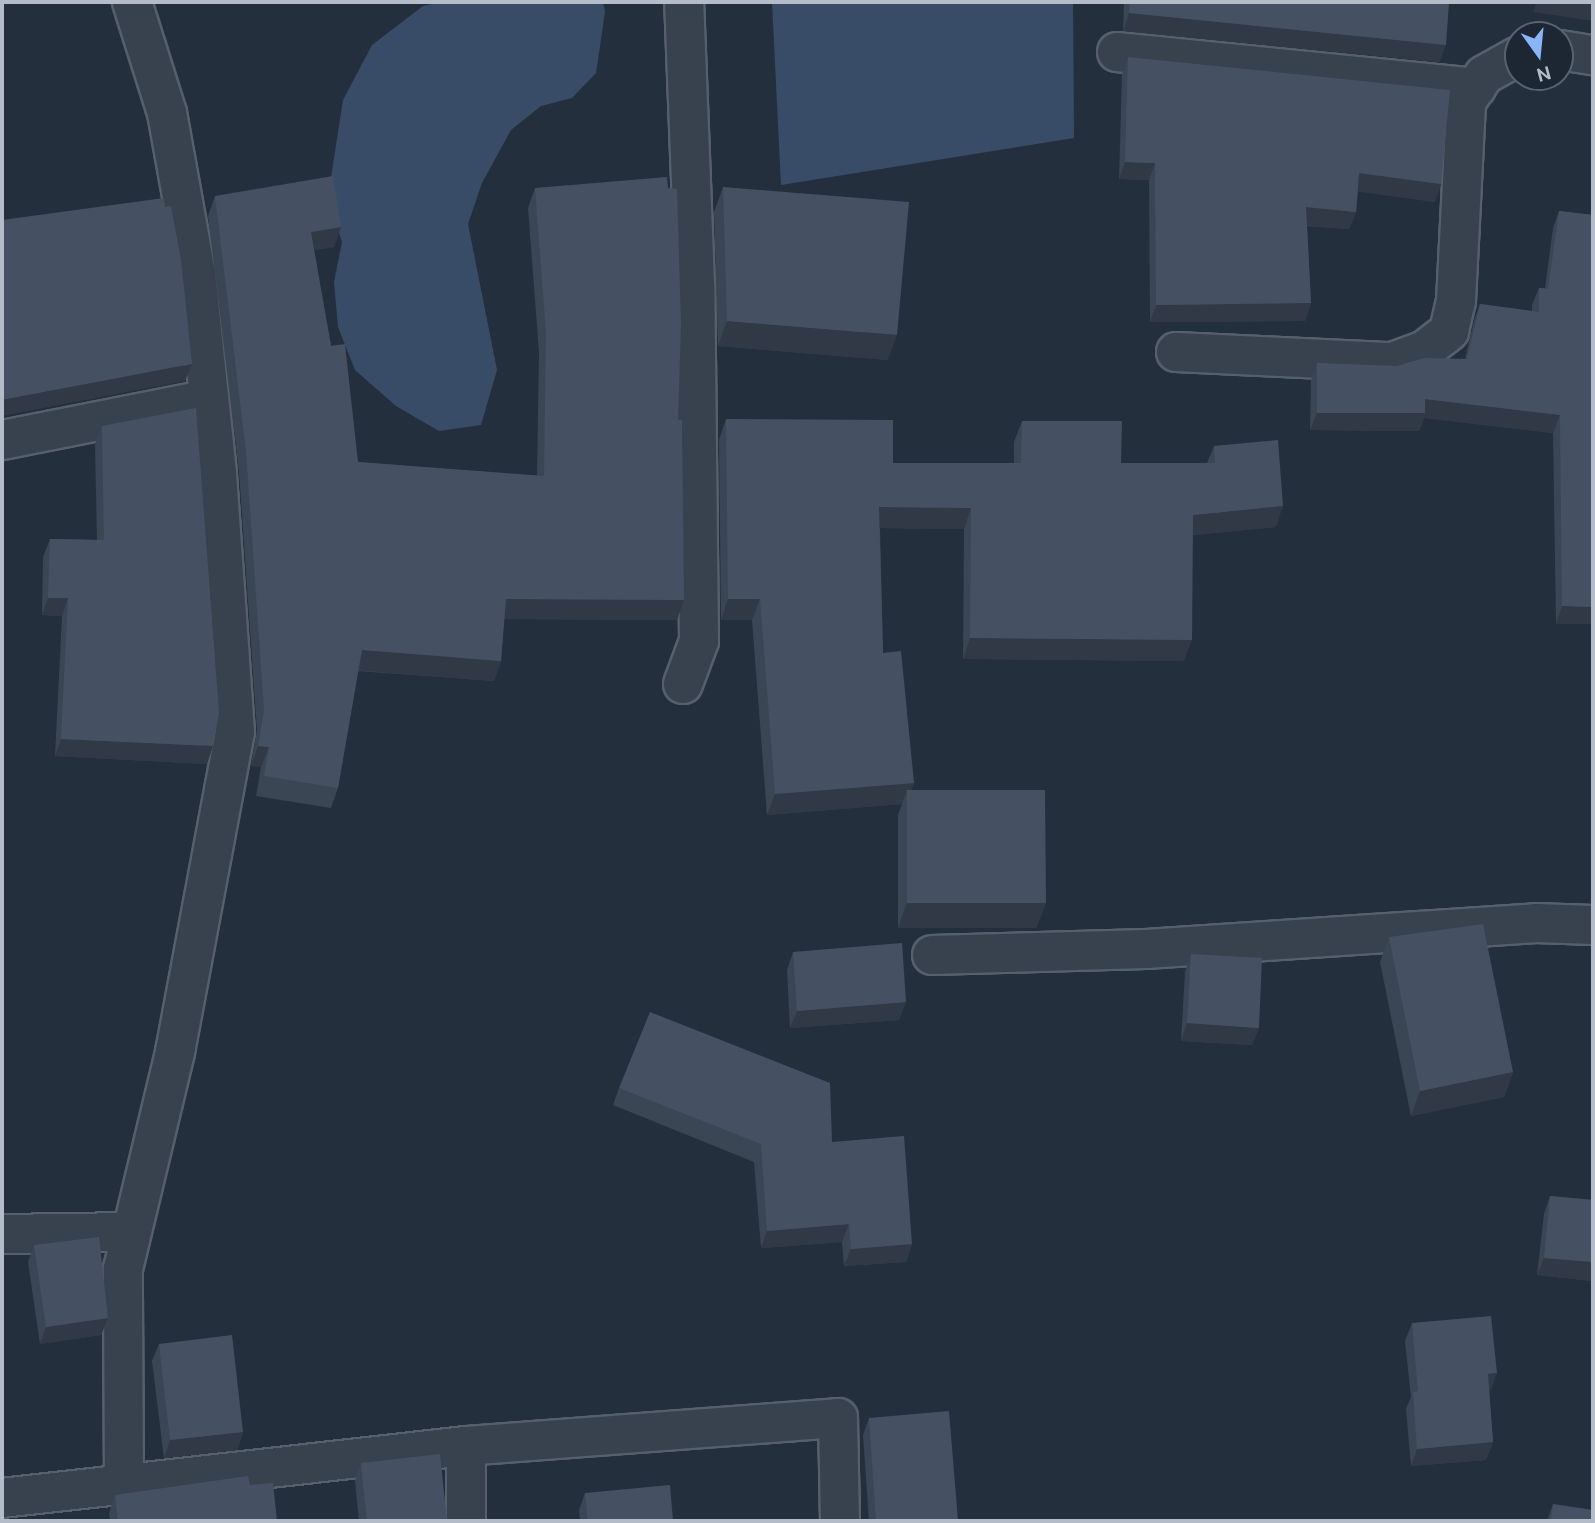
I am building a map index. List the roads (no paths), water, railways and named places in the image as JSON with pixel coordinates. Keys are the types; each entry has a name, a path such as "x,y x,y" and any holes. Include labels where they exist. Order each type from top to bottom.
{"street":[{"path":"124,1484 123,1269 175,1052 235,732 209,399 196,274 167,113 132,2"},
{"path":"684,2 695,285 699,642 684,684"},
{"path":"1117,52 1476,88"},
{"path":"1574,52 1593,55"},
{"path":"1176,352 1392,362 1424,350 1449,331 1456,301 1466,102 1484,75 1504,64"},
{"path":"2,440 209,399"},
{"path":"932,955 1146,949 1536,923 1593,925"},
{"path":"2,1234 131,1233"},
{"path":"2,1498 466,1446 838,1418 840,1521"},
{"path":"466,1446 466,1521"}],"water":[{"path":"442,2 603,2 605,12 596,73 572,98 541,106 511,130 482,183 468,224 497,370 481,425 439,431 396,406 355,370 338,327 334,282 342,242 328,197 343,100 372,45 423,6"},
{"path":"772,2 1073,2 1074,138 781,185"}]}
